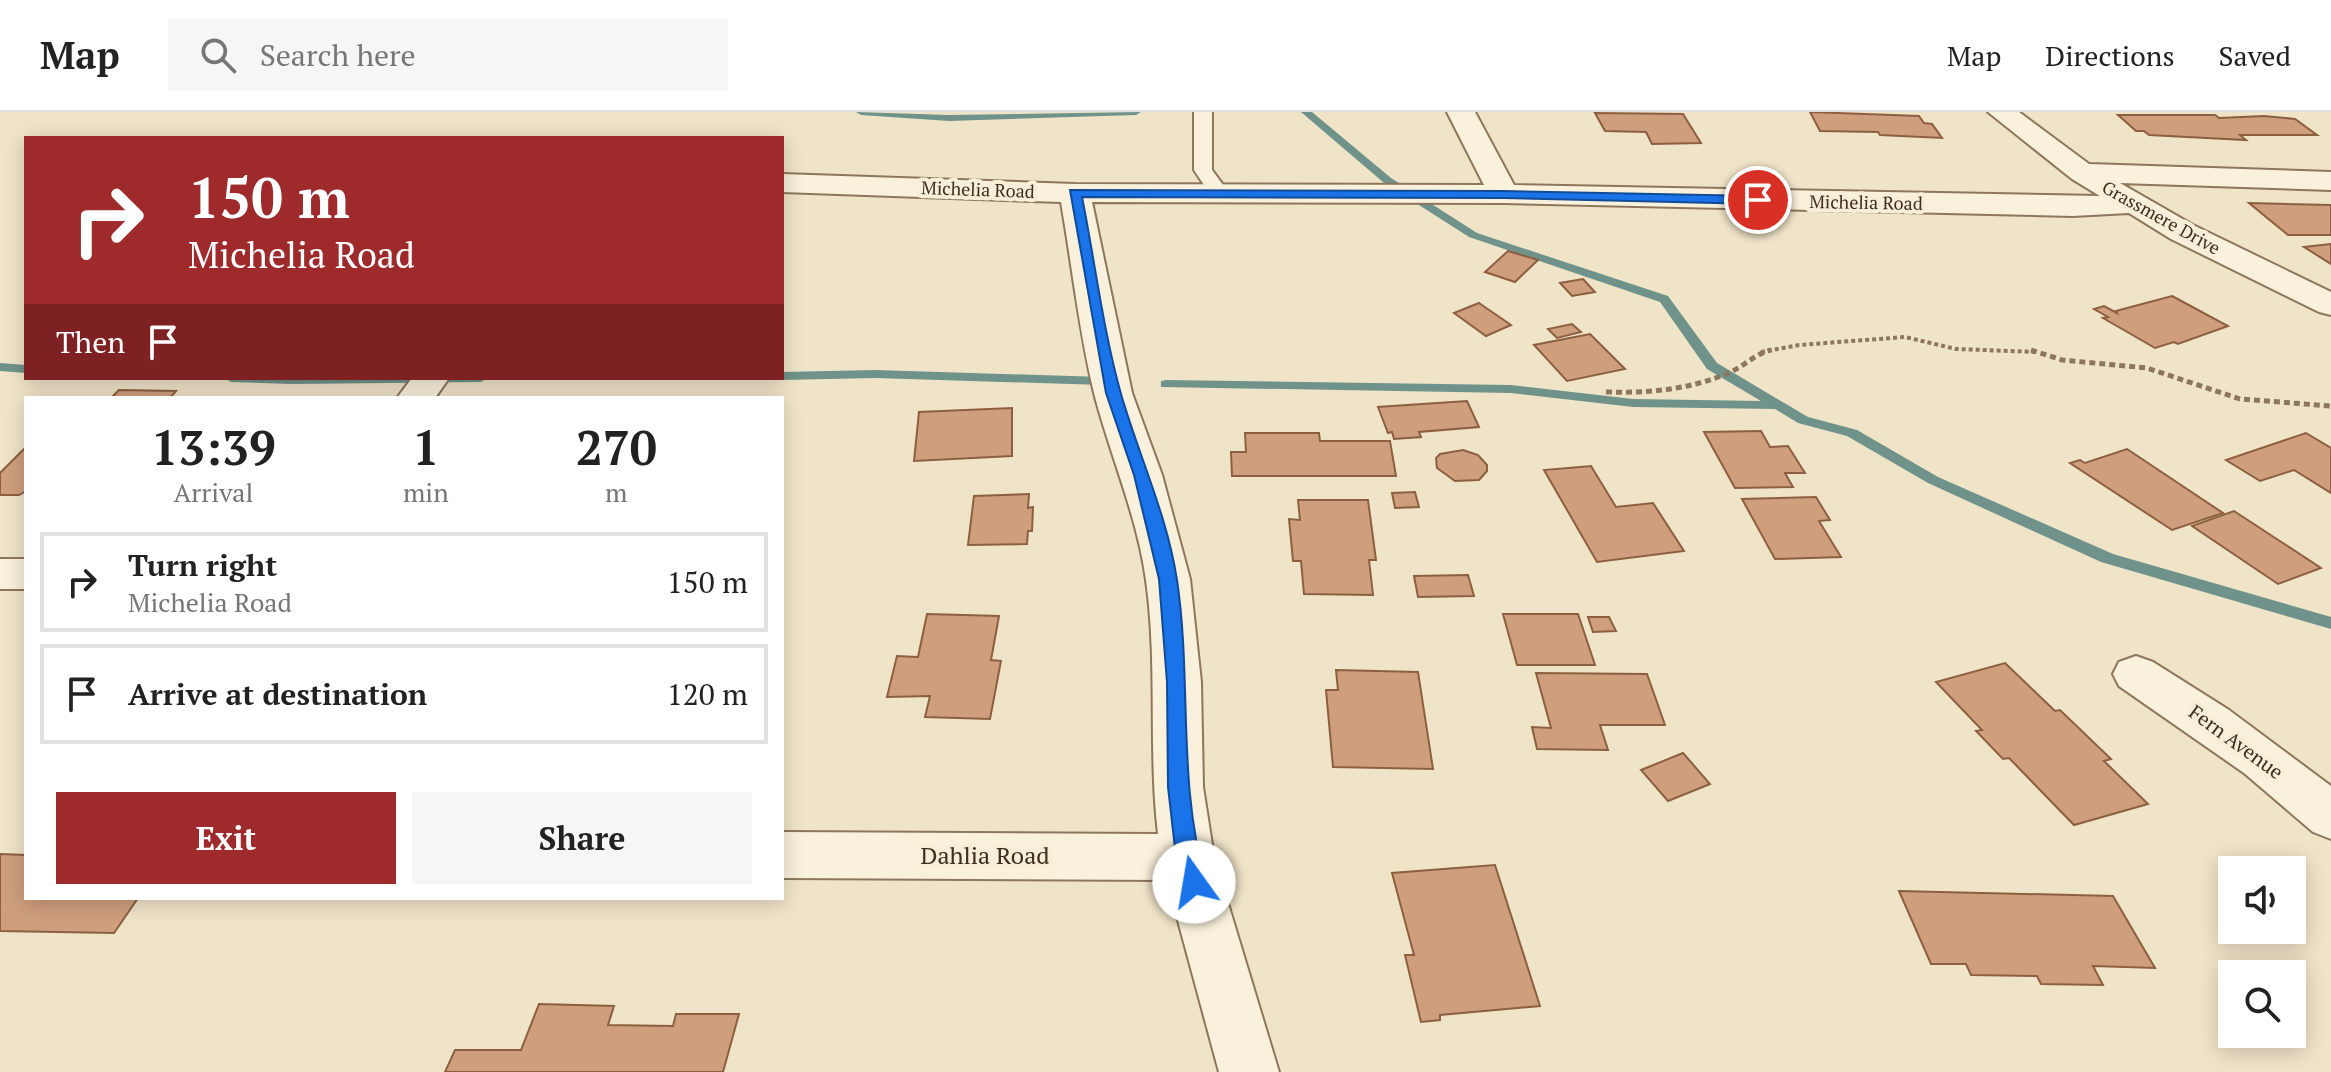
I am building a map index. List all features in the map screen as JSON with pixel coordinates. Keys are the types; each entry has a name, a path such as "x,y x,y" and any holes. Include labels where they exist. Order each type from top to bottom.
{"street":[{"path":"1461,112 1504,194"},
{"name":"Grassmere Drive","path":"2002,112 2082,173 2134,204 2182,232 2331,305"},
{"path":"2082,173 2331,181"},
{"name":"Michelia Road","path":"784,183 1075,193 1504,194 2057,207 2134,204"},
{"path":"1075,193 1113,393 1142,475 1168,579 1177,682 1178,787 1187,857 1249,1072"},
{"path":"0,574 24,574"},
{"name":"Fern Avenue","path":"2136,674 2253,752 2331,817"},
{"name":"Dahlia Road","path":"784,855 1187,857"}],"lane":[{"path":"1203,112 1203,170 1219,193"}],"path":[{"path":"1606,392 1650,393 1708,382 1734,371 1758,353 1785,348 1905,337 1956,349 2030,350 2062,360 2147,368 2240,399 2331,406"}],"building":[{"path":"1810,112 1919,116 1924,123 1932,124 1942,138 1820,131"},
{"path":"1595,113 1683,114 1701,143 1652,144 1646,132 1605,131"},
{"path":"2118,115 2295,119 2317,135 2240,135 2246,140 2149,135 2136,131"},
{"path":"2249,203 2331,205 2331,235 2288,235"},
{"path":"2331,244 2331,264 2304,247"},
{"path":"1508,251 1538,260 1515,282 1485,272"},
{"path":"1583,279 1595,292 1572,296 1560,283"},
{"path":"2172,296 2228,326 2178,344 2174,342 2155,348 2103,318 2108,317 2094,309 2104,306 2117,313"},
{"path":"1479,303 1511,325 1486,336 1454,313"},
{"path":"1572,324 1581,332 1557,338 1548,329"},
{"path":"1590,334 1625,369 1567,381 1534,345"},
{"path":"119,390 176,391 172,396 113,396"},
{"path":"1467,401 1479,427 1419,432 1421,437 1394,439 1392,432 1388,433 1378,407"},
{"path":"1012,408 1012,456 914,461 919,412"},
{"path":"1761,431 1770,447 1788,446 1805,473 1785,473 1793,487 1735,488 1704,432"},
{"path":"1245,433 1319,433 1320,441 1390,441 1396,476 1232,476 1231,452 1246,452"},
{"path":"2306,433 2331,448 2331,493 2294,470 2260,481 2226,460"},
{"path":"24,449 24,492 0,495 0,473"},
{"path":"2127,449 2223,513 2172,530 2070,463 2080,460 2085,463"},
{"path":"1463,450 1478,455 1487,465 1487,471 1479,480 1455,481 1437,468 1436,458 1440,454"},
{"path":"1591,466 1616,507 1653,503 1684,551 1597,562 1544,470"},
{"path":"1415,492 1419,507 1395,508 1392,493"},
{"path":"1029,494 1028,508 1033,507 1032,531 1028,531 1027,544 968,545 974,496"},
{"path":"1816,497 1830,520 1819,521 1841,557 1775,559 1742,499"},
{"path":"1298,500 1368,500 1376,560 1369,560 1373,595 1304,594 1301,561 1293,561 1289,519 1300,520"},
{"path":"2234,511 2321,568 2278,584 2192,526"},
{"path":"1468,575 1474,596 1418,597 1414,576"},
{"path":"927,614 999,616 991,660 1001,661 990,719 925,717 930,696 887,697 897,656 918,657"},
{"path":"1503,614 1578,614 1595,665 1517,665"},
{"path":"1588,617 1609,617 1616,631 1593,632"},
{"path":"2005,663 2111,759 2104,761 2148,804 2074,825 2009,758 2003,759 1976,731 1982,730 1936,682"},
{"path":"1336,670 1418,672 1433,769 1333,767 1326,690 1338,690"},
{"path":"1536,673 1647,674 1665,725 1600,725 1608,750 1537,749 1532,727 1551,728"},
{"path":"1683,753 1710,784 1668,801 1641,770"},
{"path":"0,854 24,855 24,900 137,900 114,933 0,931"},
{"path":"1495,865 1540,1006 1440,1015 1440,1020 1421,1022 1405,955 1414,955 1392,873"},
{"path":"1899,891 2113,896 2155,968 2093,966 2103,985 2041,984 2037,976 1971,975 1966,964 1931,964"},
{"path":"539,1004 614,1006 608,1025 673,1026 676,1014 739,1014 723,1072 445,1072 455,1050 521,1050"}],"waterway":[{"path":"861,112 949,118 1136,112"},
{"path":"1306,112 1387,180 1473,235 1664,299 1712,366 1803,420 1852,433 1933,480 2107,558 2331,623"},
{"path":"0,367 24,369"},
{"path":"784,376 875,374 1102,381"},
{"path":"1166,384 1511,389 1633,403 1776,405"}],"route":[{"path":"1194,882 1187,857 1178,787 1177,682 1168,579 1142,475 1113,393 1075,193 1504,194 1758,200"}]}
